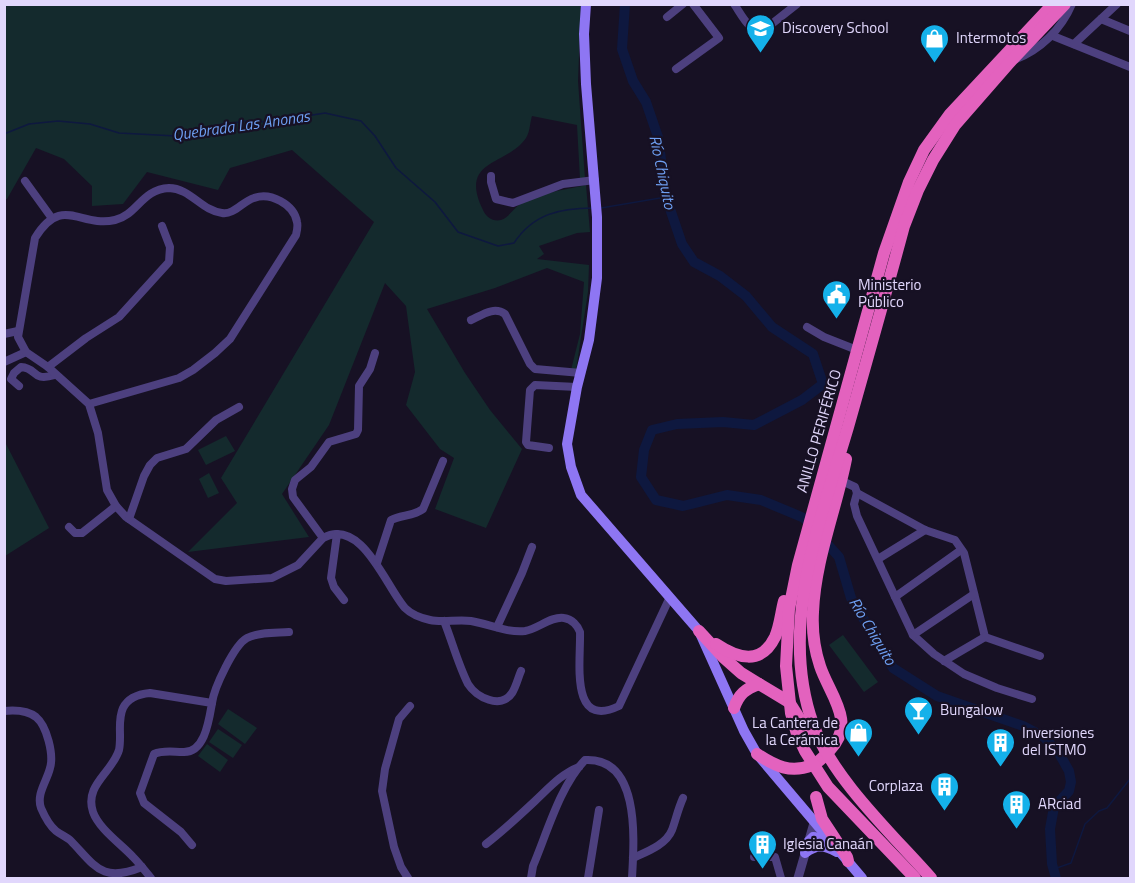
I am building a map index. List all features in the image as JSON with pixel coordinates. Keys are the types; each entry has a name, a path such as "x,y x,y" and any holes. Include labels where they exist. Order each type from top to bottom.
{"highway":[{"name":"ANILLO PERIFÉRICO","path":"932,879 847,781 826,751 813,725 799,661 801,610 817,552 824,507 857,350 895,218 909,182 924,150 956,107 1053,4"},
{"name":"ANILLO PERIFÉRICO","path":"910,876 828,787 805,752 791,713 786,666 789,609 806,537 824,507 904,226 918,190 933,160 955,125 1065,4"},
{"path":"824,507 841,486 847,454 849,422"},
{"path":"757,754 780,768 793,770 817,763 836,744 842,724 841,713 821,668 813,631 817,552"},
{"path":"699,631 734,655 747,658 763,653 774,638 788,587 796,572"},
{"path":"699,631 723,657 759,684 789,702 850,794 888,831"},
{"path":"734,708 738,697 744,691 759,684"},
{"path":"814,823 817,792 822,819 847,857 844,857"}],"main road":[{"path":"586,4 584,34 586,84 597,217 596,292 589,340 577,387 567,444 571,467 581,495 699,631 757,754 862,879"},
{"path":"807,848 813,837 827,838"},
{"path":"807,848 820,845 844,857"}],"street":[{"path":"667,17 683,4"},
{"path":"676,69 719,38 693,4"},
{"path":"734,4 752,29 758,31 764,30 786,8 797,4"},
{"path":"1010,62 1028,55 1053,36 1072,4"},
{"path":"1074,44 1117,4"},
{"path":"1101,19 1131,30"},
{"path":"1053,36 1131,67"},
{"path":"491,176 490,182 496,199 513,203 563,184 595,180"},
{"path":"25,182 51,217"},
{"path":"90,404 179,378 193,370 230,339 296,235 297,223 294,214 286,204 265,196 253,198 234,211 224,214 179,189 168,188 148,194 128,214 118,219 106,221 62,215 51,217 35,238 18,332 20,342 26,352 48,367 90,404 98,434 107,490 116,506 129,519 215,579 225,581 272,578 298,565 323,538 337,534 350,536 377,563 405,607 416,616 432,621 470,621 513,631 524,631 564,618 578,626 580,632 581,695 588,706 603,711 619,706 670,597"},
{"path":"48,367 118,317 169,262 170,247 162,226"},
{"path":"471,320 493,310 501,310 530,364 536,369 581,373"},
{"path":"807,327 824,337 857,350"},
{"path":"4,334 18,332"},
{"path":"4,362 26,352"},
{"path":"323,538 293,496 292,489 295,480 311,467 329,442 356,434 359,386 370,369 375,354"},
{"path":"19,386 11,379 14,373 21,368 26,368 36,376 43,378 55,375"},
{"path":"549,448 528,446 525,442 530,390 535,386 577,387"},
{"path":"129,519 150,465 157,458 186,449 216,420 239,407"},
{"path":"377,563 391,520 419,513 423,509 443,461"},
{"path":"841,486 853,496 856,493"},
{"path":"856,493 925,530 954,540 964,553 985,638"},
{"path":"856,493 854,504 857,516 913,635 964,675 1032,699"},
{"path":"69,527 75,533 82,533 116,506"},
{"path":"878,559 925,530"},
{"path":"337,534 331,579 344,600"},
{"path":"497,627 532,546"},
{"path":"896,597 961,550"},
{"path":"913,635 974,594"},
{"path":"444,621 468,684 480,696 490,700 506,699 512,694 521,671"},
{"path":"192,845 181,832 144,803 140,793 154,754 187,752 194,748 207,731 219,679 244,639 257,635 289,632"},
{"path":"944,661 985,638 1040,656"},
{"path":"151,879 93,813 91,799 94,785 110,766 118,750 120,719 123,708 130,699 140,694 150,693 212,703"},
{"path":"408,879 394,847 382,791 385,768 399,719 410,706"},
{"path":"4,711 14,710 30,714 36,717 45,731 51,766 43,785 40,807 57,832 70,839 94,869 104,875 127,876 142,867"},
{"path":"531,879 533,866 562,797 585,760 593,760 613,768 621,775 632,818 632,879"},
{"path":"486,844 552,784 579,767"},
{"path":"633,858 655,848 671,833 683,798"},
{"path":"588,879 599,810"},
{"path":"798,879 814,823"},
{"path":"754,857 775,857 781,879"}],"green space":[{"path":"4,5 581,5 578,81 585,179 580,179 577,125 532,116 526,138 518,147 488,165 476,181 477,193 484,213 495,220 506,217 526,201 551,192 586,185 590,232 577,233 539,246 544,254 537,259 589,265 588,292 576,370 571,370 580,334 584,282 547,268 495,288 427,309 490,410 522,449 486,528 435,509 454,458 440,449 406,405 415,372 406,306 385,283 329,425 282,494 309,537 188,552 237,503 221,478 374,222 292,150 230,168 218,190 147,172 123,204 92,206 92,186 64,159 36,148 5,199"},
{"path":"226,436 235,451 206,465 198,450"},
{"path":"4,440 49,528 5,556 4,556"},
{"path":"209,473 219,493 208,498 199,479"},
{"path":"843,635 878,682 864,692 829,645"},
{"path":"228,709 257,728 245,744 218,724"},
{"path":"218,729 242,745 233,758 209,742"},
{"path":"207,744 228,760 220,772 198,756"}],"waterway":[{"name":"Río Chiquito","path":"625,4 622,49 633,81 646,102 658,137 666,197 682,244 694,262 720,276 746,296 772,327 813,354 823,384 802,400 754,425 723,422 677,424 652,430 644,450 641,477 656,500 683,506 727,495 761,500 804,518 839,557 851,598 893,668 937,696 1023,726 1044,737 1060,755 1069,771 1071,782 1069,791 1054,807 1050,829 1052,864 1056,878"},
{"name":"Quebrada Las Anonas","path":"4,134 29,124 58,121 90,124 119,133 176,136 216,125 247,121 269,122 325,113 361,121 375,136 396,168 435,202 458,232 498,246 514,243 530,225 548,215 569,209 593,208"},
{"name":"Quebrada Las Anonas","path":"601,208 666,197"},
{"path":"1054,869 1071,863 1085,824 1099,811 1107,808 1130,779"}],"place":[{"name":"Discovery School","path":"761,54"},
{"name":"Intermotos","path":"935,64"},
{"name":"Ministerio Público","path":"837,320"},
{"name":"Bungalow","path":"919,736"},
{"name":"La Cantera de la Cerámica","path":"859,758"},
{"name":"Inversiones del ISTMO","path":"1001,768"},
{"name":"Corplaza","path":"944,812"},
{"name":"ARciad","path":"1017,830"},
{"name":"Iglesia Canaán","path":"762,870"}]}
